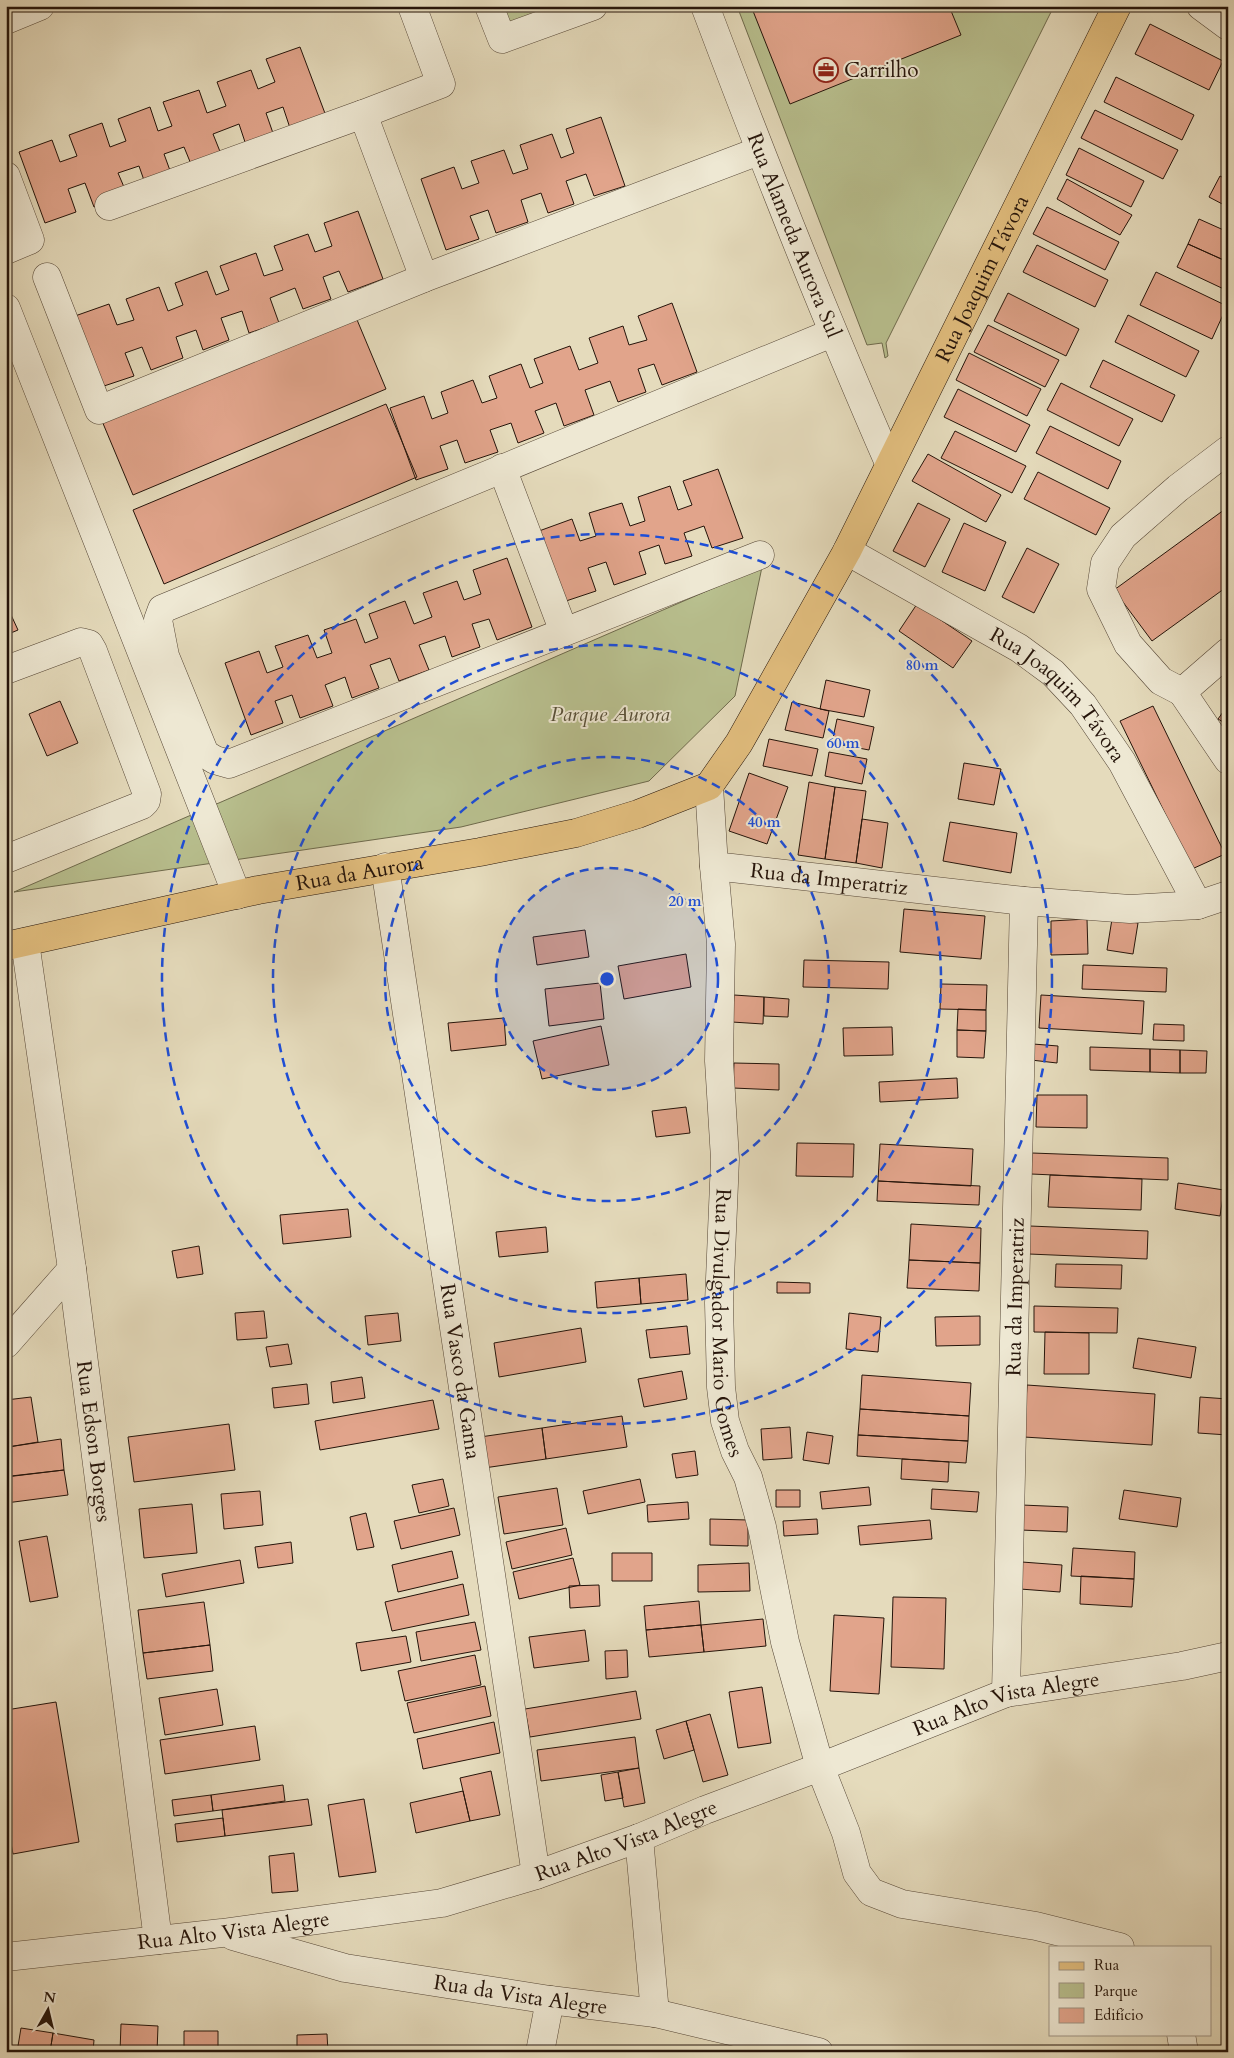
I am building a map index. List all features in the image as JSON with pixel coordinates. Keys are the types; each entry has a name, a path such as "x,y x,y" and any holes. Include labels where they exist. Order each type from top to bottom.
{"main road":[{"name":"Rua Joaquim Távora","path":"709,786 739,742 847,552 889,463 1117,6"},
{"name":"Rua da Aurora","path":"15,944 237,895 576,833 638,814 709,786"}],"street":[{"path":"6,20 40,6"},
{"path":"109,206 441,84 412,6"},
{"path":"489,6 502,39 593,6"},
{"name":"Rua Alameda Aurora Sul","path":"705,6 759,151 832,333 889,463"},
{"path":"1200,6 1228,26"},
{"path":"363,114 424,278"},
{"path":"47,277 99,410 424,278 759,151"},
{"path":"6,176 30,240 6,250"},
{"path":"6,308 237,895"},
{"path":"760,555 229,764 215,760 205,754 164,656 158,620 162,609 832,333"},
{"path":"1228,450 1178,488 1123,536 1104,564 1101,589 1128,644 1161,681 1182,692 1228,760"},
{"path":"502,468 564,632"},
{"name":"Rua Joaquim Távora","path":"847,552 1019,648 1053,673 1083,704 1122,762 1198,905"},
{"path":"6,670 81,642 89,644 147,794 146,801 142,805 6,860"},
{"path":"1182,692 1228,652"},
{"path":"709,786 714,866"},
{"name":"Rua da Imperatriz","path":"714,866 1024,901 1130,909 1198,905 1228,894"},
{"name":"Rua Divulgador Mario Gomes","path":"714,866 721,944 719,1061 725,1159 719,1303 725,1421 735,1451 748,1477 762,1526 785,1642 820,1767 846,1833 857,1873 871,1892 902,1904 1036,1926 1116,1946"},
{"name":"Rua Vasco da Gama","path":"385,867 536,1875"},
{"name":"Rua da Imperatriz","path":"1006,1692 1024,901"},
{"name":"Rua Edson Borges","path":"15,944 72,1269 158,1940"},
{"path":"6,1344 72,1269"},
{"name":"Rua Alto Vista Alegre","path":"6,1957 222,1933 442,1903 536,1875 639,1838 705,1810 820,1767 1006,1692 1182,1666 1228,1656"},
{"path":"639,1838 655,2013"},
{"name":"Rua da Vista Alegre","path":"222,1933 346,1968 550,2000 655,2013 819,2052"},
{"path":"540,2052 550,2000"},
{"path":"1181,2036 1184,2052"}],"green space":[{"path":"489,6 593,6 502,39"},
{"path":"737,6 1054,6 886,343 888,356 885,358 882,343 867,345"},
{"name":"Parque Aurora","path":"762,567 735,696 649,781 461,827 14,892"}],"building":[{"name":"Carrilho","path":"751,6 949,6 961,35 790,104"},
{"path":"1150,24 1223,61 1209,90 1135,54"},
{"path":"300,47 326,116 290,128 283,107 266,113 274,136 246,145 239,124 213,134 223,159 193,169 184,147 164,154 172,176 146,186 139,166 118,173 127,194 94,207 85,183 68,189 76,212 45,223 19,152 52,140 60,162 77,156 69,135 102,123 110,147 126,141 118,119 150,107 158,131 172,126 163,102 199,90 207,113 226,106 217,82 251,70 258,89 275,82 266,59"},
{"path":"1116,77 1194,115 1182,140 1104,102"},
{"path":"1095,110 1178,150 1163,179 1081,138"},
{"path":"601,117 625,186 594,196 586,174 566,181 574,204 548,213 541,193 521,200 528,222 496,233 488,210 470,216 479,239 446,250 421,179 454,167 462,189 479,183 471,161 504,150 513,174 528,169 520,145 552,134 561,158 574,153 566,129"},
{"path":"1079,148 1144,181 1131,207 1066,175"},
{"path":"1220,176 1228,180 1228,207 1209,197"},
{"path":"1067,179 1132,215 1120,235 1057,199"},
{"path":"1047,207 1119,242 1105,270 1033,234"},
{"path":"358,211 383,279 348,292 339,271 323,277 331,299 303,309 295,288 270,298 279,323 249,333 242,311 221,318 229,340 203,350 196,330 176,337 183,358 151,370 142,347 125,353 134,376 101,387 75,316 109,304 117,325 134,320 126,299 159,287 168,311 183,305 175,283 207,271 216,295 229,290 220,266 256,253 264,276 283,270 274,246 308,234 315,252 332,246 324,223"},
{"path":"1199,219 1228,232 1228,262 1188,244"},
{"path":"1188,244 1228,262 1228,291 1177,267"},
{"path":"1037,245 1108,280 1095,307 1023,272"},
{"path":"1156,272 1227,306 1212,339 1140,305"},
{"path":"1008,293 1079,329 1066,356 994,321"},
{"path":"672,303 697,372 662,385 654,364 638,369 646,392 618,402 610,381 585,390 594,415 564,426 556,403 535,411 544,433 518,443 511,423 490,430 498,452 465,463 457,440 440,446 448,469 416,480 390,408 424,396 432,419 448,413 441,392 473,380 482,403 497,398 489,376 521,364 530,388 543,383 534,359 570,346 579,370 598,363 589,338 623,326 629,345 647,340 638,316"},
{"path":"355,315 386,389 133,495 102,421"},
{"path":"1128,315 1199,351 1186,377 1115,342"},
{"path":"988,325 1059,360 1045,387 974,352"},
{"path":"969,353 1041,389 1027,416 956,380"},
{"path":"1103,360 1175,395 1162,422 1090,387"},
{"path":"1061,383 1133,419 1119,446 1047,410"},
{"path":"958,389 1030,425 1016,452 944,417"},
{"path":"386,404 417,477 164,584 133,510"},
{"path":"1050,426 1121,461 1108,489 1036,453"},
{"path":"955,431 1026,466 1012,493 941,458"},
{"path":"928,454 1001,495 986,522 912,481"},
{"path":"718,469 743,538 712,548 704,526 684,533 692,556 665,564 659,545 639,552 646,574 614,585 606,562 588,568 596,591 563,602 539,531 572,519 580,541 596,536 589,513 622,503 630,526 645,521 638,497 670,486 678,510 692,505 683,481"},
{"path":"1038,472 1110,508 1096,535 1024,499"},
{"path":"918,503 950,519 925,567 893,551"},
{"path":"1228,507 1228,586 1152,641 1114,590"},
{"path":"964,523 1006,542 985,591 942,572"},
{"path":"1027,548 1059,564 1034,613 1002,597"},
{"path":"507,558 532,627 497,640 489,619 472,624 480,647 452,657 445,636 419,645 429,670 399,681 390,658 370,665 379,688 352,698 345,677 325,685 333,706 300,718 292,695 275,701 283,723 251,735 225,663 259,651 267,673 283,667 275,646 308,635 317,658 332,653 324,630 356,619 365,643 378,638 369,614 405,601 414,624 432,617 423,593 457,581 464,600 481,594 473,570"},
{"path":"6,604 18,630 6,635"},
{"path":"917,604 972,641 953,668 899,631"},
{"path":"826,680 870,690 864,717 820,709"},
{"path":"60,701 78,743 47,756 29,714"},
{"path":"792,702 829,711 823,738 785,730"},
{"path":"1228,705 1228,725 1218,719"},
{"path":"1153,706 1225,854 1192,869 1120,721"},
{"path":"837,719 874,727 869,750 832,743"},
{"path":"769,739 818,749 812,776 763,766"},
{"path":"829,752 867,759 862,784 825,776"},
{"path":"964,763 1001,769 994,805 958,799"},
{"path":"749,773 788,787 767,844 729,831"},
{"path":"809,782 835,787 825,859 798,855"},
{"path":"835,787 866,791 856,863 825,859"},
{"path":"862,819 888,823 882,868 856,863"},
{"path":"950,822 1017,833 1011,873 943,861"},
{"path":"904,909 985,916 981,959 900,952"},
{"path":"1087,919 1088,954 1051,955 1051,921"},
{"path":"1112,919 1138,923 1133,954 1107,950"},
{"path":"585,930 589,957 537,965 533,937"},
{"path":"686,954 691,987 624,999 618,966"},
{"path":"804,960 889,962 888,989 803,987"},
{"path":"1083,965 1167,968 1166,992 1082,989"},
{"path":"600,983 604,1019 549,1026 545,989"},
{"path":"941,984 987,985 986,1010 940,1009"},
{"path":"734,995 764,997 763,1024 732,1022"},
{"path":"1041,995 1144,1001 1142,1034 1039,1028"},
{"path":"764,997 789,999 788,1017 764,1016"},
{"path":"958,1009 986,1010 986,1031 957,1030"},
{"path":"504,1018 506,1045 451,1051 448,1023"},
{"path":"1154,1024 1184,1025 1184,1041 1153,1040"},
{"path":"601,1026 609,1065 542,1079 533,1041"},
{"path":"892,1027 893,1055 844,1056 843,1028"},
{"path":"957,1030 986,1031 984,1058 957,1057"},
{"path":"1033,1044 1058,1046 1057,1063 1031,1060"},
{"path":"1090,1047 1150,1049 1150,1072 1090,1070"},
{"path":"1150,1049 1180,1050 1180,1073 1150,1072"},
{"path":"1180,1050 1207,1051 1206,1073 1180,1073"},
{"path":"734,1063 779,1064 779,1090 733,1088"},
{"path":"957,1078 958,1098 880,1102 879,1082"},
{"path":"1037,1095 1087,1095 1087,1128 1036,1127"},
{"path":"686,1107 690,1133 656,1137 652,1111"},
{"path":"797,1143 854,1144 853,1177 796,1176"},
{"path":"880,1144 973,1149 971,1186 878,1181"},
{"path":"1032,1153 1168,1158 1168,1180 1031,1174"},
{"path":"1050,1175 1142,1179 1141,1210 1048,1207"},
{"path":"878,1181 980,1186 979,1205 877,1201"},
{"path":"1178,1183 1224,1190 1220,1216 1175,1209"},
{"path":"348,1209 351,1237 283,1244 280,1215"},
{"path":"911,1224 981,1228 980,1263 909,1260"},
{"path":"1030,1226 1148,1231 1147,1259 1029,1254"},
{"path":"546,1227 548,1252 499,1257 496,1232"},
{"path":"199,1246 203,1274 177,1278 172,1251"},
{"path":"909,1260 980,1263 979,1291 907,1288"},
{"path":"1056,1264 1122,1265 1121,1289 1055,1287"},
{"path":"686,1274 688,1300 641,1304 639,1278"},
{"path":"639,1278 641,1304 597,1308 595,1282"},
{"path":"777,1282 810,1283 810,1293 777,1293"},
{"path":"1034,1306 1118,1308 1117,1333 1034,1332"},
{"path":"264,1311 267,1338 237,1340 235,1313"},
{"path":"398,1313 401,1341 368,1345 365,1316"},
{"path":"849,1313 881,1317 878,1352 846,1349"},
{"path":"980,1316 980,1345 936,1346 935,1317"},
{"path":"687,1326 690,1354 650,1358 646,1330"},
{"path":"581,1328 586,1362 499,1377 494,1343"},
{"path":"1045,1332 1089,1333 1089,1374 1044,1374"},
{"path":"1138,1338 1196,1347 1191,1378 1133,1368"},
{"path":"288,1344 292,1364 270,1367 266,1347"},
{"path":"682,1371 687,1399 644,1407 638,1379"},
{"path":"862,1375 971,1383 969,1416 860,1409"},
{"path":"362,1377 365,1398 333,1403 331,1382"},
{"path":"307,1384 309,1404 274,1408 272,1388"},
{"path":"1027,1385 1155,1394 1152,1445 1024,1437"},
{"path":"31,1397 38,1442 8,1447 6,1400"},
{"path":"1200,1397 1228,1399 1228,1435 1198,1433"},
{"path":"433,1400 439,1429 320,1450 315,1421"},
{"path":"860,1409 969,1416 968,1441 858,1435"},
{"path":"622,1416 627,1447 546,1459 542,1428"},
{"path":"229,1424 235,1470 134,1482 128,1437"},
{"path":"790,1427 792,1458 763,1460 761,1429"},
{"path":"542,1428 546,1459 484,1468 480,1437"},
{"path":"807,1432 833,1436 829,1464 803,1460"},
{"path":"858,1435 968,1441 966,1463 857,1456"},
{"path":"61,1439 64,1470 11,1476 8,1447"},
{"path":"695,1451 698,1475 676,1478 672,1454"},
{"path":"902,1459 949,1462 948,1482 901,1479"},
{"path":"64,1470 68,1495 6,1503 6,1477"},
{"path":"443,1479 449,1506 419,1513 412,1485"},
{"path":"640,1479 645,1502 588,1514 583,1491"},
{"path":"869,1487 871,1505 822,1509 820,1492"},
{"path":"557,1488 563,1525 504,1534 498,1497"},
{"path":"932,1489 979,1492 977,1512 931,1509"},
{"path":"776,1490 800,1490 800,1507 776,1507"},
{"path":"1124,1490 1181,1498 1177,1527 1119,1519"},
{"path":"260,1491 263,1525 224,1529 221,1494"},
{"path":"688,1502 689,1519 648,1522 647,1505"},
{"path":"192,1504 197,1553 144,1558 139,1509"},
{"path":"1022,1505 1068,1507 1067,1532 1021,1530"},
{"path":"454,1508 460,1535 401,1549 394,1521"},
{"path":"366,1513 374,1547 357,1550 350,1517"},
{"path":"710,1519 748,1520 748,1546 710,1545"},
{"path":"817,1519 818,1534 784,1536 783,1521"},
{"path":"930,1520 932,1539 860,1545 858,1526"},
{"path":"566,1528 572,1555 512,1569 506,1542"},
{"path":"47,1536 58,1597 30,1602 19,1541"},
{"path":"291,1542 293,1563 258,1568 255,1547"},
{"path":"1073,1548 1135,1552 1134,1579 1071,1576"},
{"path":"452,1551 458,1578 398,1592 392,1565"},
{"path":"612,1553 652,1553 652,1581 612,1581"},
{"path":"573,1558 580,1585 519,1599 513,1572"},
{"path":"240,1560 244,1583 166,1597 162,1574"},
{"path":"1022,1562 1062,1565 1060,1592 1020,1589"},
{"path":"749,1563 750,1591 698,1592 698,1565"},
{"path":"1081,1576 1134,1579 1132,1607 1080,1604"},
{"path":"463,1584 469,1615 392,1631 385,1602"},
{"path":"599,1585 600,1606 570,1608 569,1586"},
{"path":"893,1597 946,1598 944,1669 891,1667"},
{"path":"699,1601 701,1625 646,1630 644,1606"},
{"path":"204,1602 210,1645 143,1653 138,1610"},
{"path":"834,1615 884,1618 879,1694 830,1691"},
{"path":"763,1619 766,1646 704,1652 701,1625"},
{"path":"475,1622 481,1650 421,1661 416,1632"},
{"path":"701,1625 704,1652 649,1657 646,1630"},
{"path":"585,1630 589,1661 534,1668 529,1637"},
{"path":"406,1636 411,1662 361,1671 356,1643"},
{"path":"210,1645 213,1671 147,1679 143,1653"},
{"path":"627,1650 628,1677 606,1679 605,1651"},
{"path":"475,1655 481,1685 405,1701 398,1671"},
{"path":"485,1686 491,1716 414,1733 407,1703"},
{"path":"762,1687 771,1743 738,1748 729,1692"},
{"path":"217,1689 223,1725 165,1735 159,1698"},
{"path":"636,1691 641,1719 530,1737 525,1709"},
{"path":"56,1702 79,1842 13,1854 6,1816 6,1710"},
{"path":"710,1714 728,1775 703,1782 686,1721"},
{"path":"686,1721 694,1750 664,1759 656,1730"},
{"path":"494,1722 500,1753 423,1769 417,1739"},
{"path":"255,1726 260,1760 165,1774 160,1740"},
{"path":"635,1737 639,1768 541,1781 537,1750"},
{"path":"639,1768 645,1803 624,1807 618,1772"},
{"path":"491,1771 500,1815 470,1821 460,1778"},
{"path":"618,1772 623,1798 605,1801 601,1775"},
{"path":"283,1785 285,1801 213,1811 211,1795"},
{"path":"463,1791 470,1821 416,1833 410,1803"},
{"path":"211,1795 213,1811 174,1816 172,1800"},
{"path":"308,1799 312,1825 225,1836 222,1810"},
{"path":"364,1799 376,1872 339,1877 328,1805"},
{"path":"223,1818 225,1836 177,1842 175,1824"},
{"path":"294,1853 298,1891 272,1893 269,1856"},
{"path":"6,2016 9,2016 7,2052 6,2052"},
{"path":"121,2024 158,2026 157,2052 120,2052"},
{"path":"21,2028 53,2033 50,2052 17,2052"},
{"path":"184,2031 218,2031 218,2052 184,2052"},
{"path":"53,2033 94,2040 93,2052 50,2052"},
{"path":"327,2034 328,2052 297,2052 297,2035"}],"place":[{"name":"Carrilho","path":"826,70"}]}
